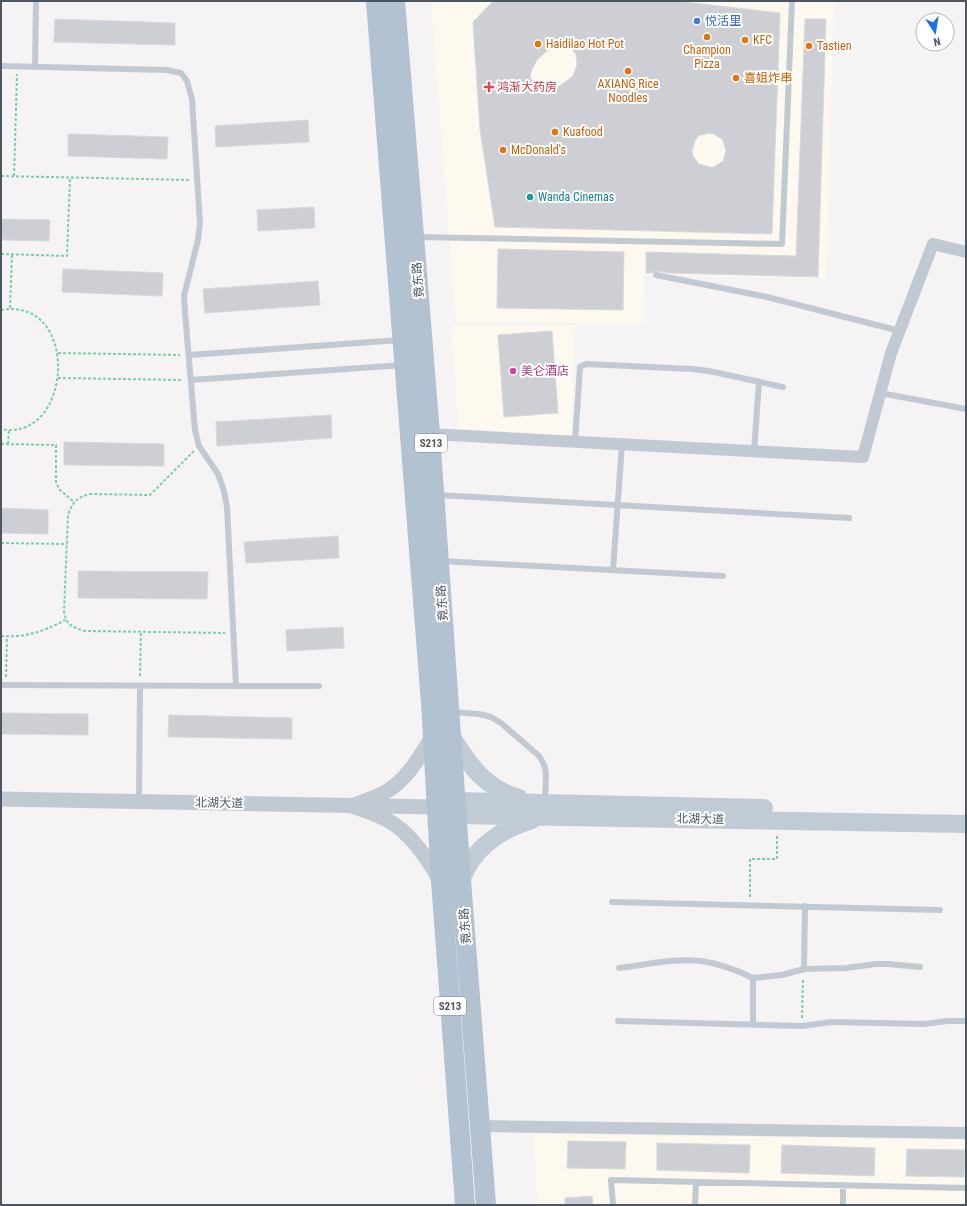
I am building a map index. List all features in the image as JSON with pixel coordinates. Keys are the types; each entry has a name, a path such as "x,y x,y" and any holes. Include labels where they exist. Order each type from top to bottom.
{"main road":[{"name":"竟东路","path":"386,3 414,237 435,495 461,880 486,1205"},
{"name":"竟东路","path":"386,3 402,340 465,1205"},
{"path":"452,737 468,761 480,776 491,786 506,795 524,800 545,810"},
{"name":"北湖大道","path":"436,807 545,810 966,812"},
{"path":"461,880 470,862 479,851 501,833 545,810"},
{"name":"北湖大道","path":"545,810 777,821 966,824"}],"street":[{"path":"430,434 863,457 891,353 932,244 966,252"},
{"path":"352,806 384,793 398,784 419,759 432,738"},
{"name":"北湖大道","path":"1,798 436,807"},
{"path":"352,806 388,820 401,830 421,852 441,881"},
{"path":"480,1126 966,1133"}],"lane":[{"path":"35,67 36,1"},
{"path":"414,237 782,244 792,1"},
{"path":"1,66 167,70 181,73 187,81 192,99 200,222 199,234 184,296 195,430 199,446 218,474 224,491 227,507 236,686"},
{"path":"656,275 767,296 900,331"},
{"path":"189,355 402,340"},
{"path":"575,442 579,372 580,367 586,364 692,369 709,371 783,387"},
{"path":"191,380 404,365"},
{"path":"754,451 760,382"},
{"path":"880,394 966,409"},
{"path":"613,570 622,444"},
{"path":"435,495 849,518"},
{"path":"439,561 723,576"},
{"path":"4,685 319,686"},
{"path":"139,801 140,686"},
{"path":"450,712 479,714 491,717 501,723 539,756 544,764 546,774 545,810"},
{"path":"612,902 940,910"},
{"path":"804,969 806,906"},
{"path":"619,968 686,960 700,961 718,964 737,970 754,978 782,975 804,969 846,968 882,964 920,967"},
{"path":"753,1024 754,978"},
{"path":"618,1021 802,1026 832,1022 924,1024 946,1020 966,1021"},
{"path":"613,1205 611,1180 966,1188"},
{"path":"695,1205 696,1182"},
{"path":"843,1185 843,1205"}],"path":[{"path":"14,176 18,67"},
{"path":"1,176 198,181"},
{"path":"1,254 66,256 70,178"},
{"path":"10,308 12,255"},
{"path":"1,310 10,308 20,309 37,317 50,331 58,353 58,378 53,398 41,416 25,426 8,430 1,428"},
{"path":"58,353 189,355"},
{"path":"58,378 191,380"},
{"path":"8,430 8,444"},
{"path":"1,444 56,445 56,483 60,490 74,502"},
{"path":"199,446 150,495 90,494 83,496 74,502 68,515 64,612 65,620 69,625 85,631 233,633"},
{"path":"1,543 67,544"},
{"path":"1,636 25,635 43,631 65,620"},
{"path":"140,632 140,686"},
{"path":"4,685 7,636"},
{"path":"750,905 750,859 777,859 777,821"},
{"path":"802,1026 804,969"}],"shaded area":[{"path":"431,1 834,1 826,279 644,275 643,323 456,323"},
{"path":"451,326 575,326 571,436 459,430"},
{"path":"533,1134 966,1140 966,1205 538,1205"}],"building":[{"path":"493,1 677,1 780,13 772,234 495,227 480,130 473,22","holes":["563,47 570,48 576,54 577,65 573,76 561,85 551,89 539,88 533,84 530,76 537,60 548,50","709,133 714,134 723,140 726,151 723,161 714,167 699,164 693,156 692,151 698,136"]},
{"path":"55,19 175,23 175,45 54,42"},
{"path":"805,19 826,19 818,277 669,273 656,271 646,273 646,252 796,256"},
{"path":"308,120 309,142 216,147 215,126"},
{"path":"68,134 168,137 167,159 68,156"},
{"path":"314,207 315,228 258,231 257,210"},
{"path":"1,219 50,220 49,241 1,240"},
{"path":"498,249 624,252 623,310 497,308"},
{"path":"63,269 163,273 162,296 62,292"},
{"path":"318,281 320,305 205,313 203,289"},
{"path":"552,331 558,413 504,417 498,335"},
{"path":"331,415 332,438 217,446 216,422"},
{"path":"64,442 164,444 164,466 64,465"},
{"path":"1,508 48,510 48,534 1,533"},
{"path":"338,536 339,558 246,563 244,542"},
{"path":"78,571 208,572 207,599 78,598"},
{"path":"343,627 344,648 287,651 286,630"},
{"path":"1,713 88,714 88,735 1,734"},
{"path":"169,715 292,718 292,739 168,737"},
{"path":"568,1141 626,1142 625,1169 567,1168"},
{"path":"657,1143 750,1145 749,1173 657,1170"},
{"path":"782,1145 875,1148 874,1176 781,1173"},
{"path":"907,1149 965,1150 964,1177 906,1176"},
{"path":"592,1196 593,1205 565,1205 565,1198"}],"place":[{"name":"悦活里","path":"697,21"},
{"name":"Champion Pizza","path":"707,37"},
{"name":"KFC","path":"745,40"},
{"name":"Haidilao Hot Pot","path":"538,44"},
{"name":"Tastien","path":"809,46"},
{"name":"AXIANG Rice Noodles","path":"628,71"},
{"name":"喜姐炸串","path":"736,78"},
{"name":"鸿渐大药房","path":"489,87"},
{"name":"Kuafood","path":"555,132"},
{"name":"McDonald's","path":"503,150"},
{"name":"Wanda Cinemas","path":"530,197"},
{"name":"美仑酒店","path":"513,371"}]}
